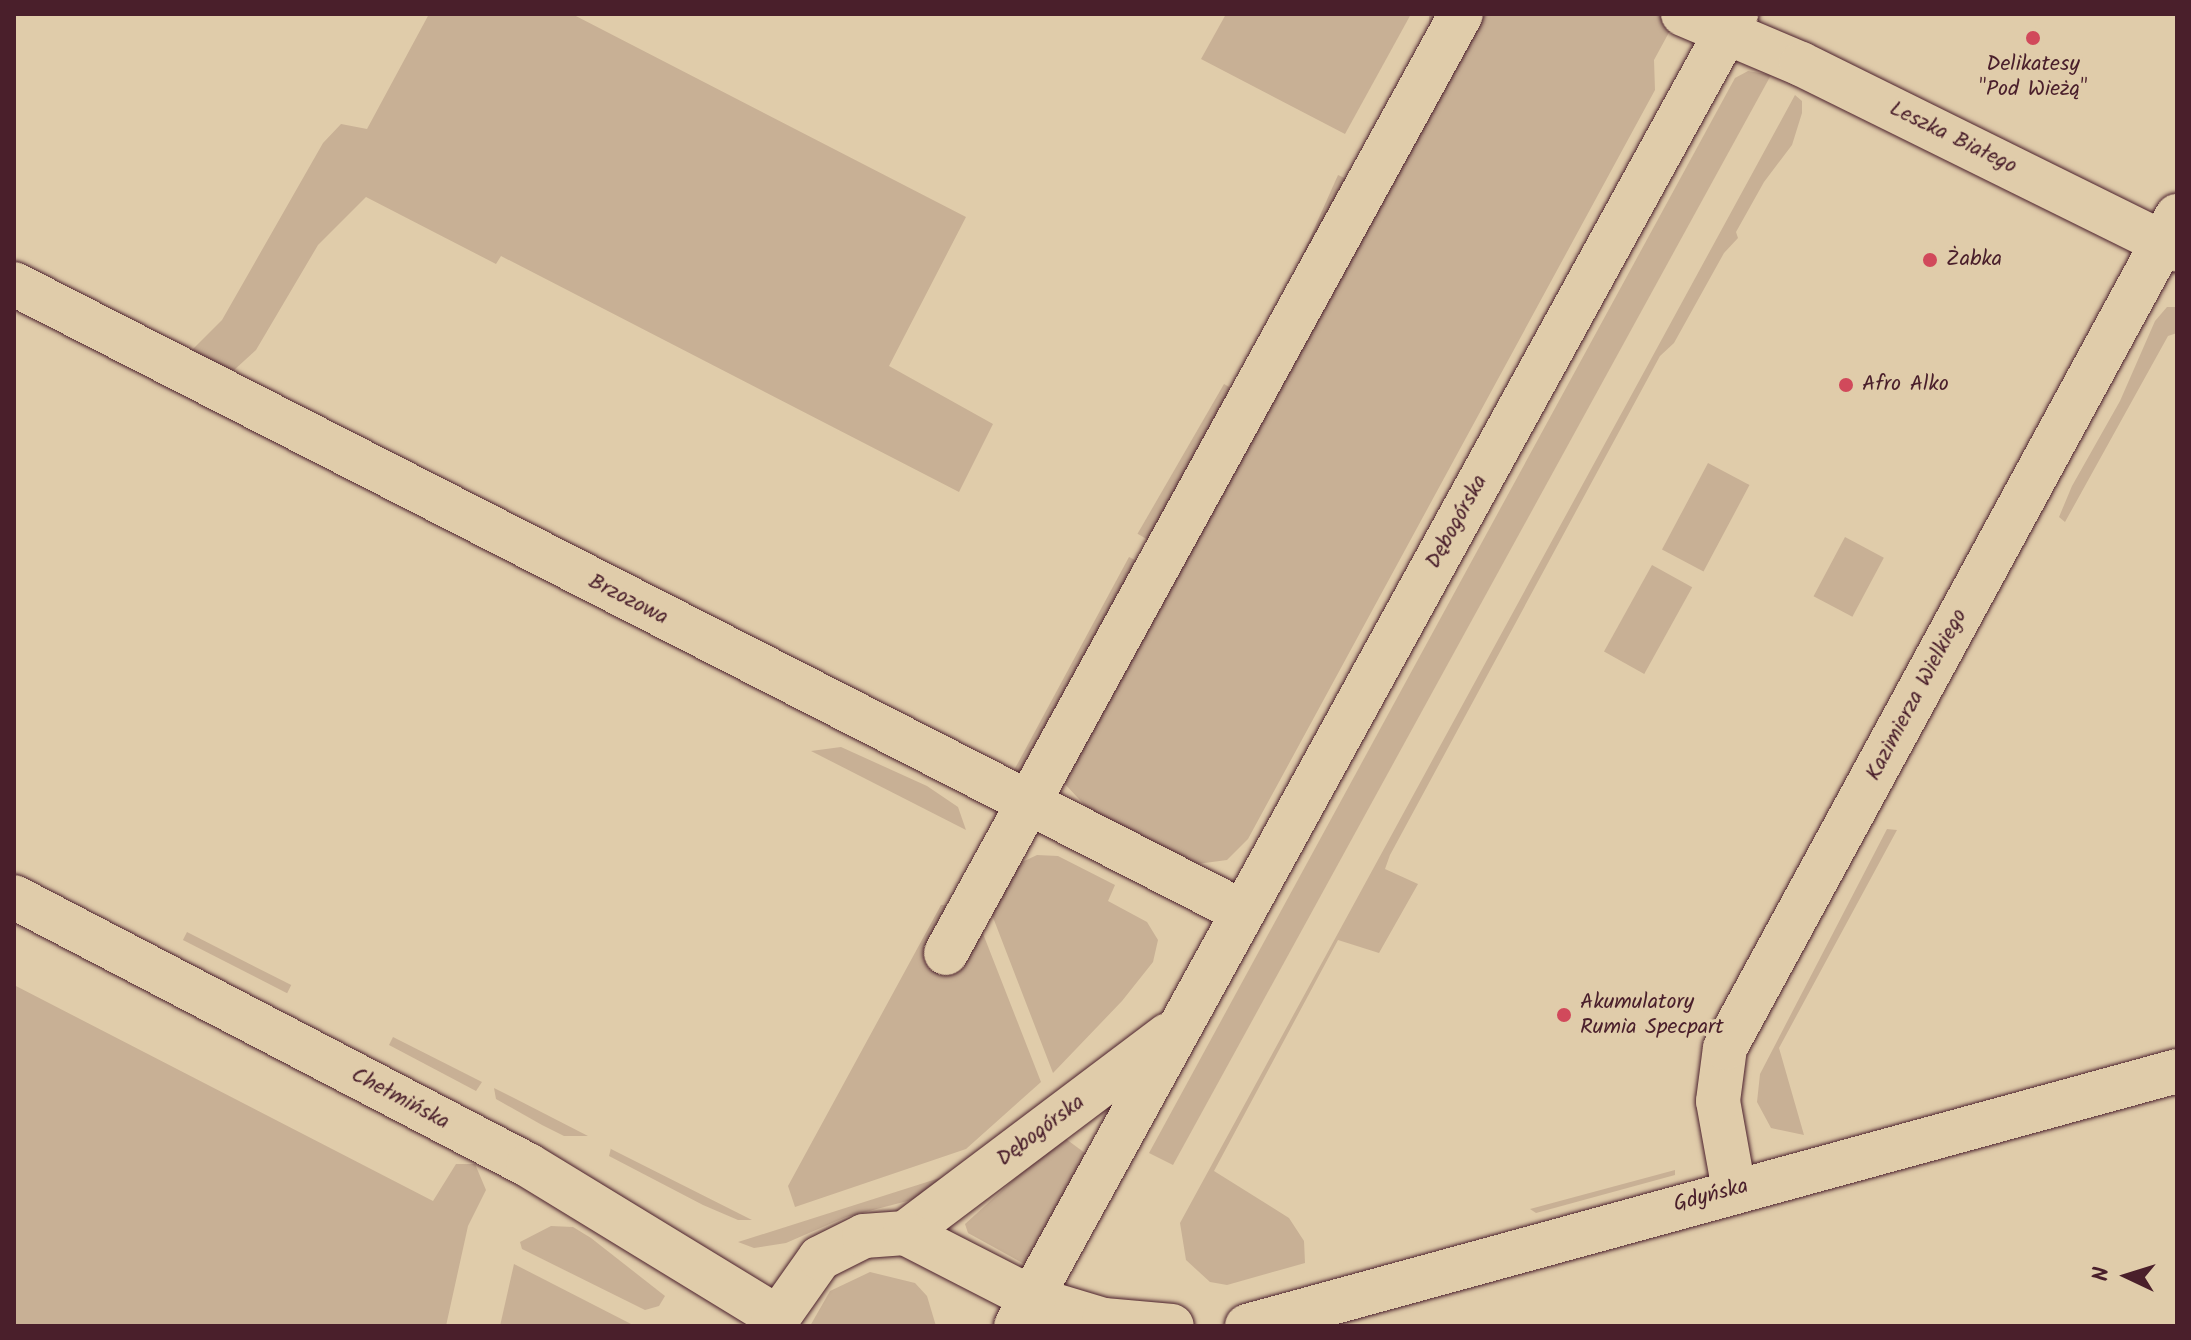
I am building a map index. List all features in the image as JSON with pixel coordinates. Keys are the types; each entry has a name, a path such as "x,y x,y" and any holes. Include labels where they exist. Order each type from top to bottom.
{"street":[{"path":"946,953 1461,14"},
{"name":"Leszka Białego","path":"1683,14 1731,23 2172,236"},
{"name":"Dębogórska","path":"1025,1312 1731,23"},
{"name":"Kazimierza Wielkiego","path":"1734,1190 1718,1101 1725,1048 2172,236"},
{"name":"Brzozowa","path":"14,284 1028,807 1243,912"},
{"name":"Chełmińska","path":"14,897 528,1165 774,1322"},
{"name":"Dębogórska","path":"905,1233 1178,1029"},
{"name":"Gdyńska","path":"1247,1326 2177,1071"},
{"path":"774,1322 820,1258 864,1236 905,1233 1025,1312 1172,1326"}],"shaded area":[{"path":"429,14 572,14 966,217 889,366 993,424 959,492 501,256 496,264 366,197 318,245 256,350 233,371 192,350 222,320 323,143 341,124 367,129"},
{"path":"1226,14 1411,14 1345,134 1201,59"},
{"path":"1429,14 1448,14 1448,162 1429,162"},
{"path":"1482,14 1679,14 1654,60 1655,90 1248,839 1227,860 1197,864 1095,816 1062,781"},
{"path":"1748,71 1771,75 1173,1165 1149,1153 1735,78"},
{"path":"1795,95 1802,101 1802,113 1792,145 1764,182 1736,232 1738,238 1724,253 1674,343 1660,356 1390,855 1385,869 1418,884 1379,953 1338,940 1214,1171 1289,1218 1304,1241 1305,1263 1227,1285 1210,1282 1186,1260 1180,1223"},
{"path":"1338,175 1354,182 1281,345 1265,339"},
{"path":"2167,307 2177,307 2177,333 2168,336 2065,522 2059,517 2072,486 2120,401 2155,321"},
{"path":"1224,384 1236,391 1150,541 1138,534"},
{"path":"1708,463 1749,485 1703,572 1662,550"},
{"path":"1845,537 1884,558 1852,617 1814,596"},
{"path":"1129,557 1141,563 1037,768 1012,774"},
{"path":"1652,565 1692,587 1644,674 1604,652"},
{"path":"841,747 927,786 958,807 966,830 811,751"},
{"path":"1887,829 1897,830 1779,1048 1804,1135 1771,1128 1757,1102 1760,1074"},
{"path":"1037,855 1058,856 1115,885 1108,901 1147,922 1158,940 1153,962 1122,1001 1053,1073 989,907 1018,864"},
{"path":"941,905 946,905 946,918 932,968 953,973 980,926 1041,1082 966,1149 795,1207 788,1186"},
{"path":"187,932 291,985 287,993 183,940"},
{"path":"14,985 433,1201 456,1164 475,1164 486,1190 468,1226 446,1326 14,1326"},
{"path":"393,1037 482,1082 476,1091 389,1045"},
{"path":"494,1088 588,1136 564,1136 542,1125 496,1099"},
{"path":"1062,1136 1097,1162 1026,1265 968,1233 965,1224"},
{"path":"611,1148 752,1220 738,1220 703,1205 609,1156"},
{"path":"971,1168 915,1199 846,1217 786,1243 754,1248 738,1242"},
{"path":"1675,1170 1675,1175 1536,1213 1530,1209"},
{"path":"551,1226 573,1227 591,1238 665,1296 659,1306 645,1310 522,1249 520,1242"},
{"path":"514,1264 635,1326 500,1326"},
{"path":"870,1272 915,1283 927,1296 936,1326 810,1326 830,1291"}],"place":[{"name":"Delikatesy \"Pod Wieżą\"","path":"2033,38"},
{"name":"Żabka","path":"1930,260"},
{"name":"Afro Alko","path":"1846,385"},
{"name":"Akumulatory Rumia Specpart","path":"1564,1015"}]}
